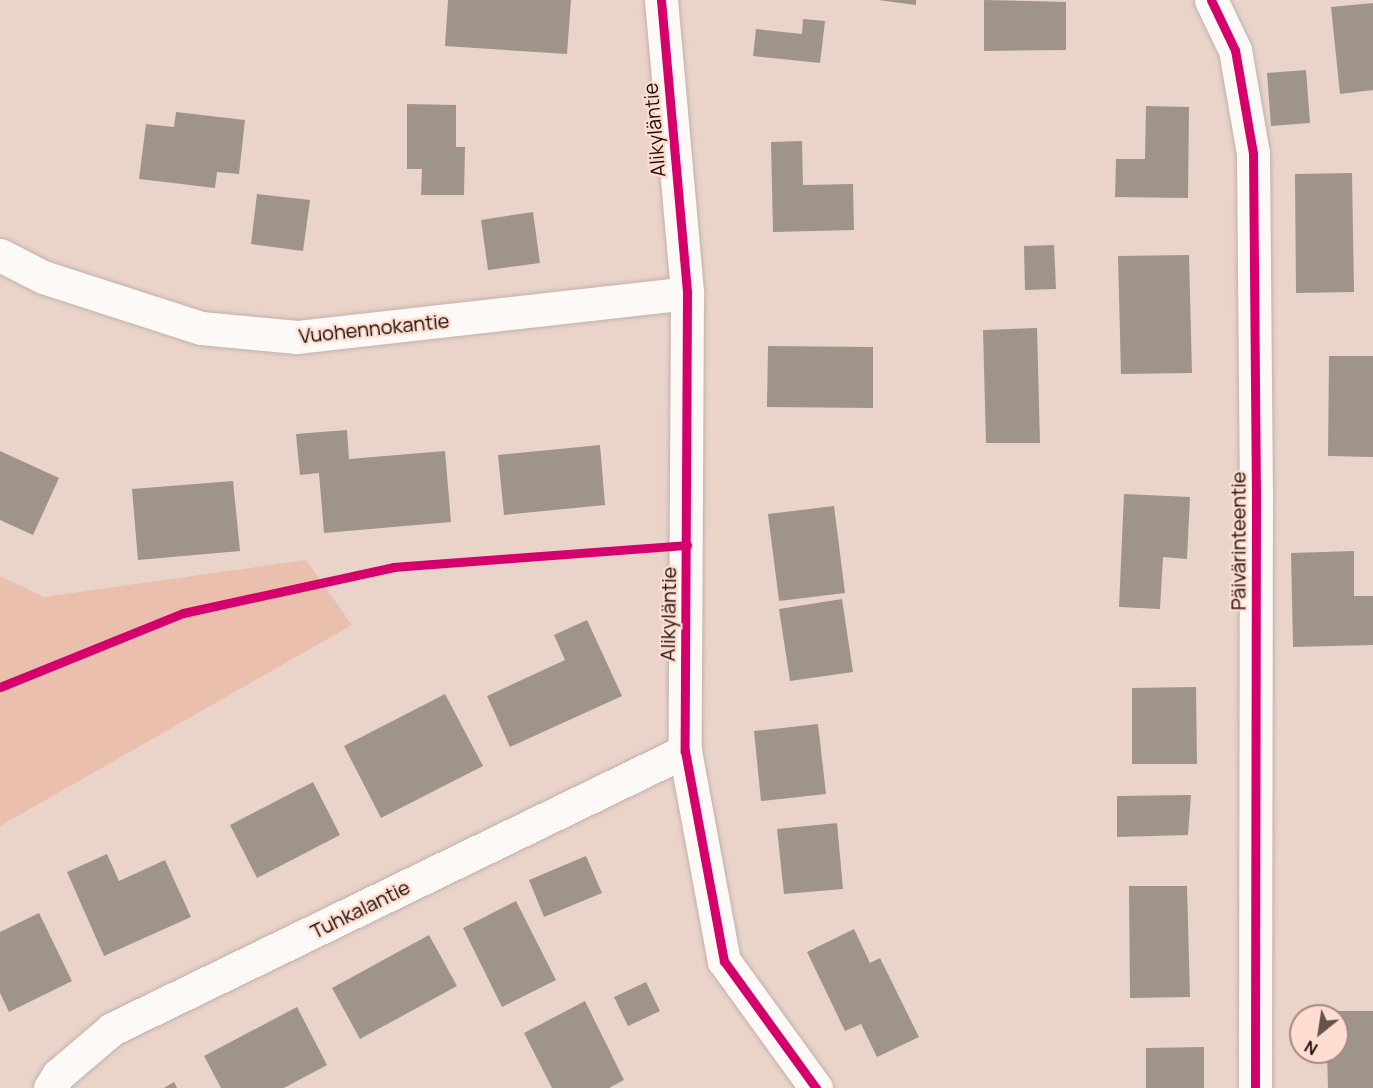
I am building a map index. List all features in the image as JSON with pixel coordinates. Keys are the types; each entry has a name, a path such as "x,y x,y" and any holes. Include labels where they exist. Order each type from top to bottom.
{"street":[{"name":"Alikyläntie","path":"661,0 687,293 685,751 724,960 816,1088"},
{"name":"Päivärinteentie","path":"1211,0 1235,50 1253,153 1256,491 1255,1088"},
{"name":"Vuohennokantie","path":"0,255 43,277 201,328 297,337 687,293"},
{"name":"Tuhkalantie","path":"50,1088 58,1075 111,1029 685,751"}],"shaded area":[{"path":"306,560 352,625 0,826 0,576 44,597"}],"building":[{"path":"448,0 571,0 567,54 445,46"},
{"path":"878,0 916,0 916,5"},
{"path":"984,0 1066,2 1066,50 984,51"},
{"path":"1373,3 1373,90 1340,94 1331,7"},
{"path":"803,19 825,21 820,63 753,56 756,29 802,34"},
{"path":"1306,70 1310,123 1271,126 1267,73"},
{"path":"407,104 456,105 456,147 465,147 464,195 421,195 422,169 407,169"},
{"path":"1146,106 1189,107 1188,198 1115,197 1116,159 1145,159"},
{"path":"176,112 245,120 239,174 217,172 215,188 139,179 146,124 174,127"},
{"path":"802,141 803,185 853,184 854,230 773,232 771,142"},
{"path":"1352,173 1354,292 1296,293 1295,174"},
{"path":"257,194 310,200 303,251 251,244"},
{"path":"533,212 540,263 488,270 481,220"},
{"path":"1054,245 1056,289 1025,290 1024,246"},
{"path":"1189,255 1192,373 1121,374 1118,256"},
{"path":"1037,328 1040,443 986,443 983,330"},
{"path":"768,346 873,347 873,408 767,407"},
{"path":"1329,356 1373,356 1373,457 1328,456"},
{"path":"347,430 349,459 445,451 451,522 324,533 319,473 300,475 296,434"},
{"path":"600,445 605,505 504,515 498,455"},
{"path":"0,451 59,478 33,535 0,520"},
{"path":"233,481 240,551 138,560 132,489"},
{"path":"1124,494 1190,497 1187,559 1163,557 1160,609 1119,607"},
{"path":"834,506 845,593 779,601 768,514"},
{"path":"1354,551 1354,596 1373,596 1373,645 1293,647 1291,553"},
{"path":"842,599 853,672 790,681 779,609"},
{"path":"587,620 622,696 510,747 487,696 565,660 554,635"},
{"path":"1196,687 1197,764 1132,764 1132,688"},
{"path":"445,694 483,766 381,818 344,746"},
{"path":"818,724 826,794 761,801 754,731"},
{"path":"313,782 340,835 257,878 230,825"},
{"path":"1191,795 1188,835 1117,837 1117,796"},
{"path":"837,823 843,889 784,894 777,829"},
{"path":"107,854 119,881 165,860 191,917 104,956 67,872"},
{"path":"586,856 602,893 544,917 529,880"},
{"path":"1129,886 1187,886 1190,997 1130,998"},
{"path":"516,901 556,980 502,1007 463,928"},
{"path":"39,913 72,981 9,1012 0,993 0,932"},
{"path":"854,929 870,963 880,958 919,1037 877,1057 861,1024 845,1031 807,952"},
{"path":"429,935 457,986 360,1039 332,988"},
{"path":"646,982 660,1011 628,1026 614,997"},
{"path":"585,1001 624,1080 609,1088 552,1088 524,1033"},
{"path":"297,1007 327,1065 284,1088 221,1088 204,1056"},
{"path":"1349,1011 1373,1011 1373,1088 1328,1088 1327,1064 1349,1064"},
{"path":"1204,1047 1204,1088 1146,1088 1146,1048"},
{"path":"174,1082 177,1088 164,1088"}],"cycle path":[{"path":"661,0 687,293 685,751 724,961 816,1088"},
{"path":"1211,0 1235,50 1253,153 1256,491 1255,1088"},
{"path":"0,687 183,613 394,567 687,545"}]}
